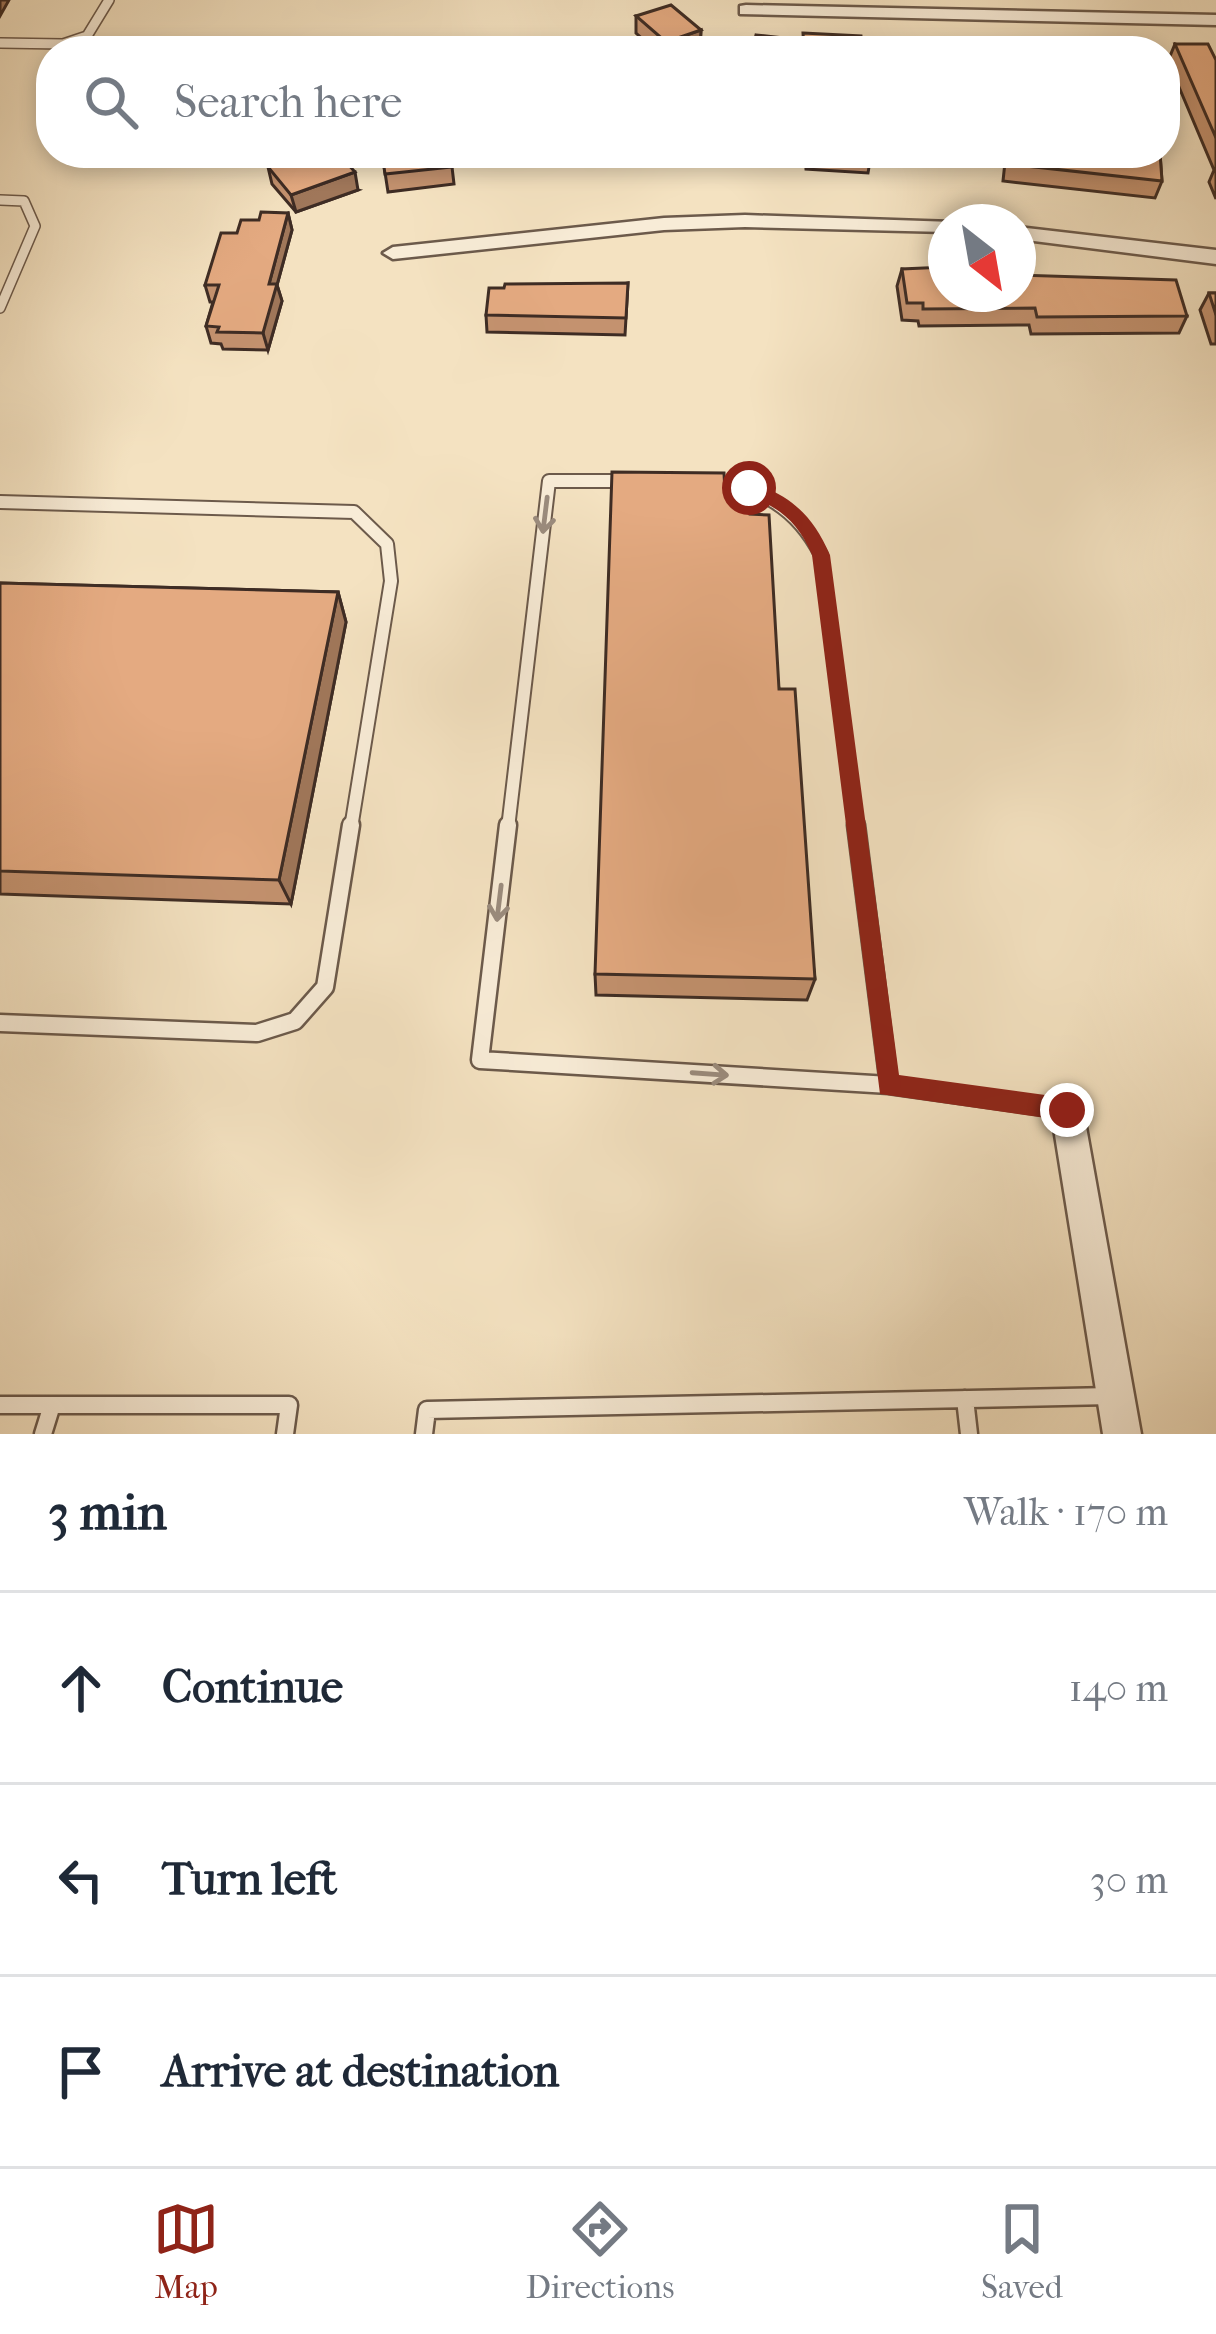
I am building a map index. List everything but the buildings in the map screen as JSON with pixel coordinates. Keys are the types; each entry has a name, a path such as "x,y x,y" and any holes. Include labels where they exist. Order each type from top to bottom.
{"street":[{"path":"746,10 1216,20"},
{"path":"393,254 664,224 928,226"},
{"path":"1036,234 1216,256"},
{"path":"1067,1110 1122,1434"}],"lane":[{"path":"87,36 109,0"},
{"path":"0,43 36,44"},
{"path":"0,200 24,201 35,226 0,308"},
{"path":"644,482 549,481 480,1060 889,1085 1067,1110"},
{"path":"692,482 749,488 788,505 810,529 821,555 889,1085"},
{"path":"0,502 354,512 388,544 391,581 325,987 296,1021 257,1034 0,1023"},
{"path":"424,1434 427,1410 1116,1396"},
{"path":"965,1400 969,1434"},
{"path":"0,1405 289,1405 285,1434"},
{"path":"43,1434 52,1405"}],"route":[{"path":"749,488 788,505 810,529 821,555 889,1085 1067,1110"}]}
